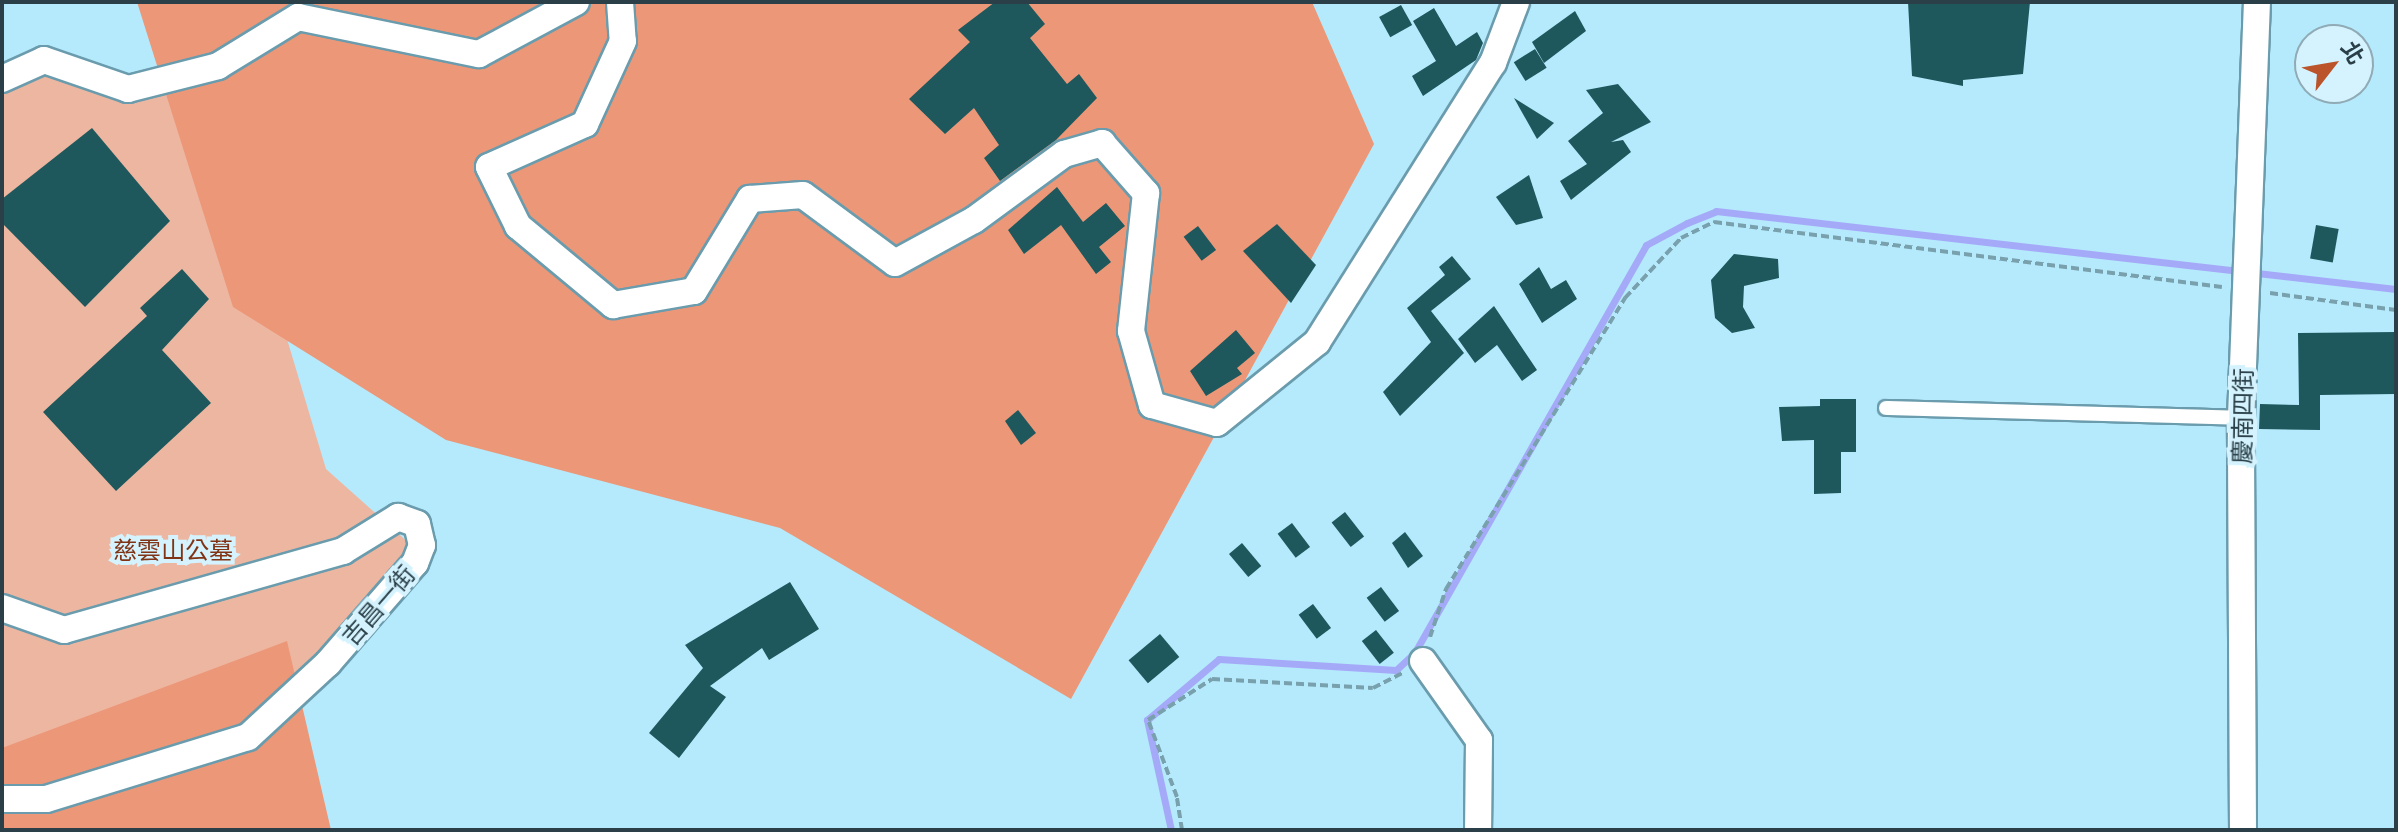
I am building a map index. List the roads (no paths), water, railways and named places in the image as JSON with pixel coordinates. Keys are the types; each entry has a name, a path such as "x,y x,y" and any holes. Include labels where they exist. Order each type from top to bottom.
{"street":[{"path":"2,79 44,60 128,89 218,66 298,17 479,54 576,2"},
{"path":"620,2 623,41 585,124 489,167 518,226 613,305 694,291 750,199 803,195 895,263 974,220 1064,154 1102,143 1146,193 1131,331 1152,405 1217,423 1317,342 1493,63 1516,2"},
{"name":"慶南四街","path":"2243,830 2241,418 2257,2"},
{"name":"吉昌一街","path":"2,608 64,630 343,551 398,517 417,524 422,545 415,563 328,663 248,737 46,799 2,799"},
{"path":"1423,661 1479,740 1478,830"}],"lane":[{"path":"1886,408 2241,418"}],"waterway":[{"path":"1171,830 1147,720 1219,659 1396,670 1415,652 1646,245 1687,223 1716,211 2396,289"}],"park label":[{"name":"慈雲山公墓","path":"173,550"}]}
